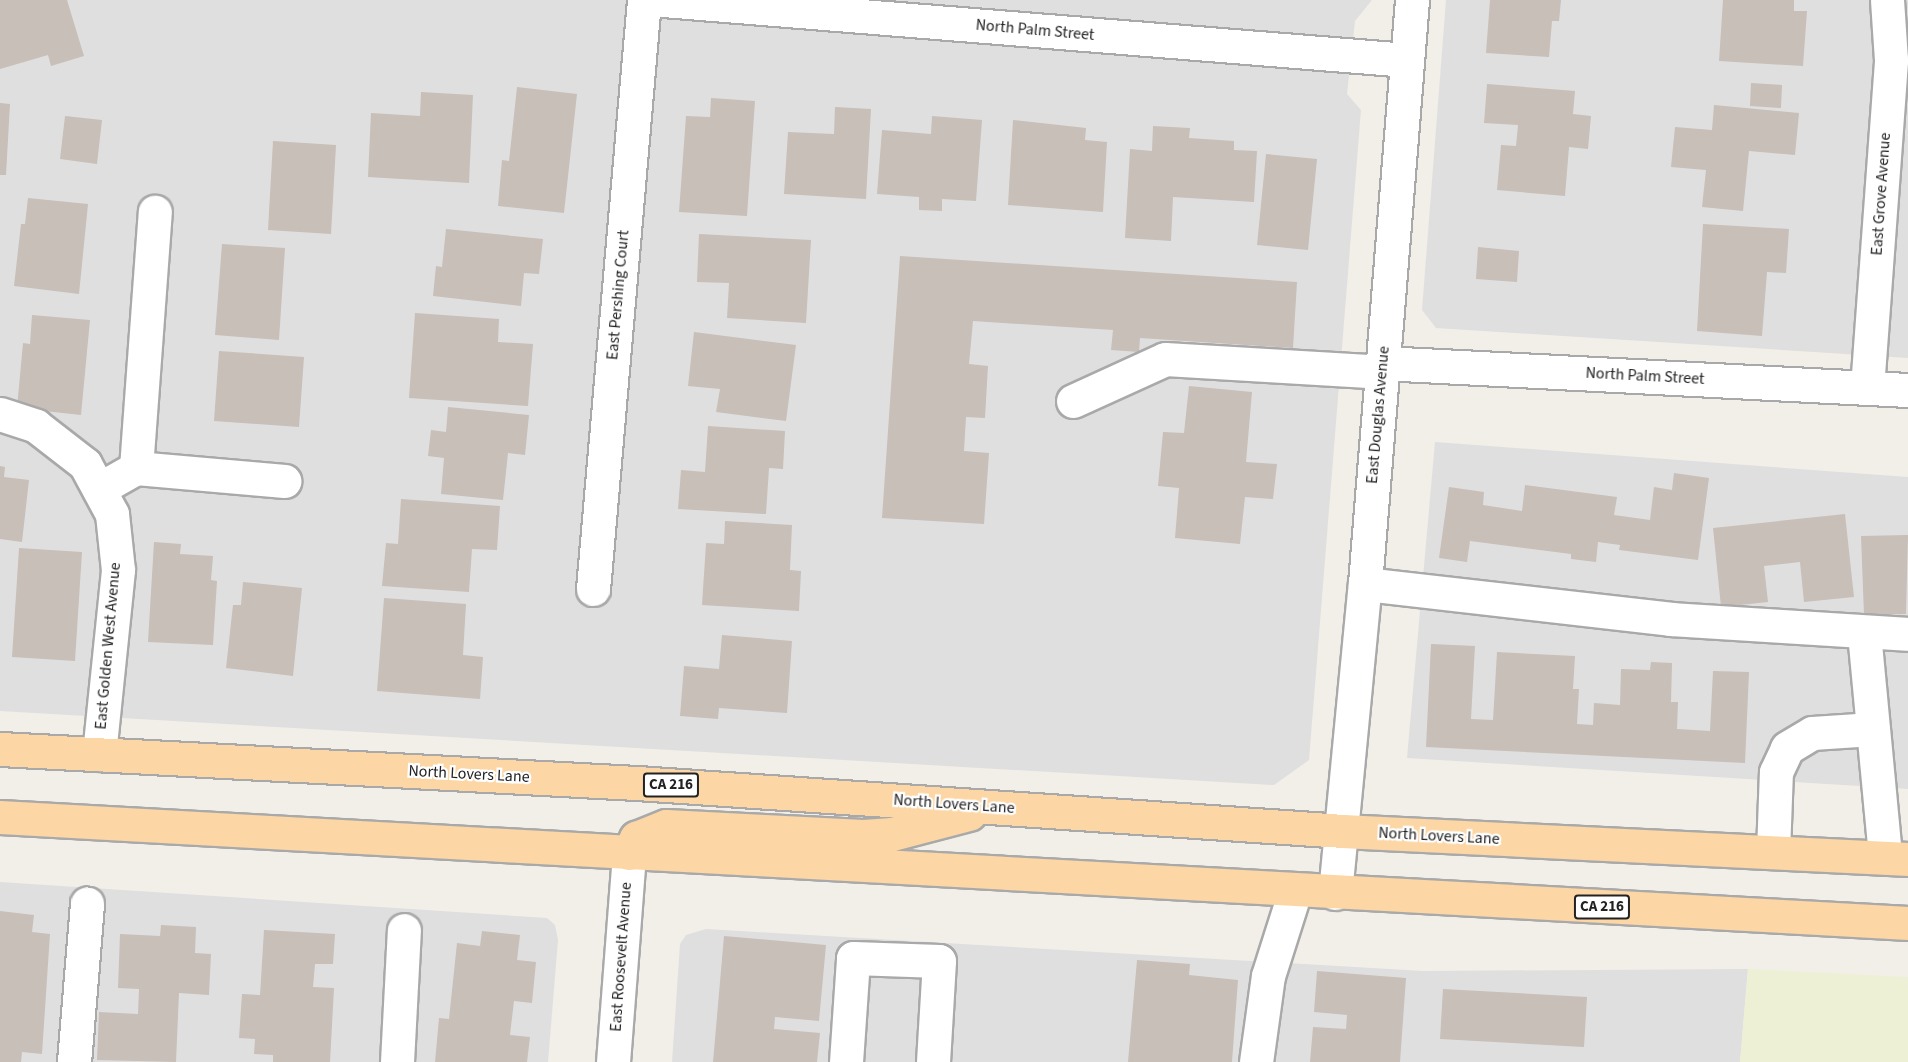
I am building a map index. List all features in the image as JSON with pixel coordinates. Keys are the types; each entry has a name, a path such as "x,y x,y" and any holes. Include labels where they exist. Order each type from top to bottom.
{"main road":[{"name":"North Lovers Lane","path":"0,749 637,783 1342,831 1896,858"},
{"path":"629,853 636,838 666,826 863,836 892,834 995,807"},
{"name":"CA 216","path":"0,817 1296,891 1908,923"}],"street":[{"name":"East Pershing Court","path":"593,590 644,0"},
{"name":"North Palm Street","path":"663,0 1407,60"},
{"name":"East Douglas Avenue","path":"1335,893 1365,584 1412,0"},
{"name":"East Grove Avenue","path":"1867,388 1891,60 1887,0"},
{"path":"136,468 155,212"},
{"name":"North Palm Street","path":"1073,401 1165,359 1908,390"},
{"name":"East Golden West Avenue","path":"0,414 36,426 85,464 112,514 118,570 99,754"},
{"path":"99,489 136,468 284,481"},
{"path":"1365,584 1671,619 1908,634"},
{"path":"1864,633 1873,729 1896,858"},
{"path":"1773,852 1776,772 1787,748 1812,733 1873,729"},
{"name":"East Roosevelt Avenue","path":"613,1062 629,853"},
{"path":"1256,1062 1268,976 1296,891"},
{"path":"74,1062 87,904"},
{"path":"397,1062 404,930"},
{"path":"846,1062 853,958 939,961 933,1062"}],"shaded area":[{"path":"0,0 1372,0 1355,21 1347,94 1361,110 1309,760 1274,785 0,711"},
{"path":"1446,0 1908,0 1908,358 1436,328 1422,310"},
{"path":"1435,442 1908,477 1908,789 1407,758"},
{"path":"0,882 547,918 555,925 558,940 548,1062 0,1062"},
{"path":"706,929 1423,971 1748,969 1740,1062 672,1062 680,944 686,935"}],"green space":[{"path":"1748,969 1908,977 1908,1062 1740,1062"}],"building":[{"path":"0,0 67,0 84,56 51,66 48,55 0,69"},
{"path":"1490,0 1561,0 1559,21 1552,21 1549,57 1486,53"},
{"path":"1723,0 1794,0 1794,11 1807,11 1803,66 1719,61"},
{"path":"1751,83 1782,85 1781,108 1750,106"},
{"path":"1487,84 1575,91 1573,114 1591,116 1588,149 1569,147 1565,196 1497,190 1501,145 1516,146 1518,125 1484,123"},
{"path":"517,87 577,94 564,213 498,206 502,160 509,161"},
{"path":"421,92 473,95 469,183 368,177 371,113 420,116"},
{"path":"711,98 755,101 747,216 679,212 686,116 710,117"},
{"path":"0,103 10,104 6,175 0,175"},
{"path":"1714,105 1799,113 1795,155 1749,151 1743,211 1702,207 1706,170 1671,167 1675,127 1712,130"},
{"path":"835,107 871,109 866,199 784,194 788,132 834,134"},
{"path":"65,116 102,120 97,164 60,159"},
{"path":"932,116 982,120 976,201 942,199 942,211 919,210 919,197 877,194 882,130 931,134"},
{"path":"1013,120 1086,128 1085,140 1107,142 1103,212 1008,205"},
{"path":"1153,126 1190,128 1189,138 1234,141 1234,150 1257,151 1254,202 1173,197 1171,241 1125,238 1130,149 1152,151"},
{"path":"273,141 336,145 331,234 268,230"},
{"path":"1266,154 1317,159 1308,250 1257,245"},
{"path":"28,198 88,204 79,294 14,286 21,224 25,224"},
{"path":"1703,224 1789,229 1786,273 1767,272 1762,336 1697,331"},
{"path":"446,229 543,239 539,274 524,273 521,306 433,296 436,266 442,267"},
{"path":"699,234 811,240 806,323 727,318 729,283 697,282"},
{"path":"222,244 285,248 279,340 215,335"},
{"path":"1478,247 1519,251 1517,282 1476,279"},
{"path":"900,256 1297,282 1293,348 1140,338 1139,352 1111,350 1113,330 973,321 969,364 988,366 985,418 966,417 964,451 989,453 984,524 882,518"},
{"path":"415,313 499,319 498,342 533,344 528,406 409,398"},
{"path":"32,315 90,320 81,415 17,408 23,343 30,344"},
{"path":"694,332 796,345 786,421 716,412 720,389 688,386"},
{"path":"219,351 304,357 299,427 214,421"},
{"path":"1189,386 1252,392 1246,462 1277,464 1273,499 1245,497 1240,544 1175,538 1179,488 1158,486 1163,432 1184,433"},
{"path":"448,407 529,415 525,455 508,453 503,500 441,494 444,458 428,456 431,430 446,432"},
{"path":"708,426 785,431 783,469 769,468 766,514 678,509 681,470 705,472"},
{"path":"0,466 5,467 4,477 29,480 22,542 0,539"},
{"path":"1674,473 1709,478 1698,560 1619,550 1620,545 1598,542 1596,562 1571,559 1571,554 1470,541 1467,562 1439,558 1449,487 1484,492 1483,505 1522,511 1525,485 1617,497 1614,515 1650,520 1654,487 1672,490"},
{"path":"401,499 500,506 497,550 472,549 469,592 382,586 386,543 398,544"},
{"path":"1845,514 1854,597 1804,602 1800,562 1764,566 1768,602 1721,607 1713,528"},
{"path":"725,521 792,525 790,570 801,571 799,611 702,605 706,543 724,544"},
{"path":"1908,535 1906,614 1864,615 1861,536"},
{"path":"154,542 181,544 180,554 213,556 211,580 217,581 213,645 148,642"},
{"path":"19,548 82,552 75,661 12,657"},
{"path":"243,582 302,588 293,676 226,668 233,605 241,605"},
{"path":"384,598 466,604 463,655 483,657 480,699 377,691"},
{"path":"722,635 792,641 787,713 719,708 718,719 680,716 684,666 719,669"},
{"path":"1431,644 1475,646 1471,719 1493,720 1497,652 1575,656 1573,689 1579,689 1577,724 1593,725 1594,703 1620,705 1621,669 1650,670 1651,662 1672,663 1671,702 1678,702 1677,729 1710,731 1713,671 1749,672 1745,763 1426,747"},
{"path":"0,911 34,915 32,932 50,934 42,1054 22,1052 21,1062 0,1062"},
{"path":"161,925 196,927 195,953 211,954 209,995 179,993 176,1062 97,1060 99,1012 138,1014 139,989 118,988 120,934 160,936"},
{"path":"264,930 335,934 333,964 315,964 313,987 334,988 330,1062 273,1062 273,1055 254,1054 255,1039 239,1038 242,994 260,995"},
{"path":"482,931 520,935 517,960 536,962 532,1003 514,1001 510,1035 530,1037 527,1062 435,1062 439,1018 449,1019 457,943 480,946"},
{"path":"724,936 826,945 819,1021 775,1017 774,1029 820,1033 817,1062 713,1062"},
{"path":"1137,960 1190,964 1189,975 1238,980 1232,1062 1128,1062"},
{"path":"1317,971 1406,978 1400,1062 1310,1062 1313,1027 1346,1029 1347,1015 1314,1012"},
{"path":"1443,989 1587,997 1584,1047 1440,1039"}]}
